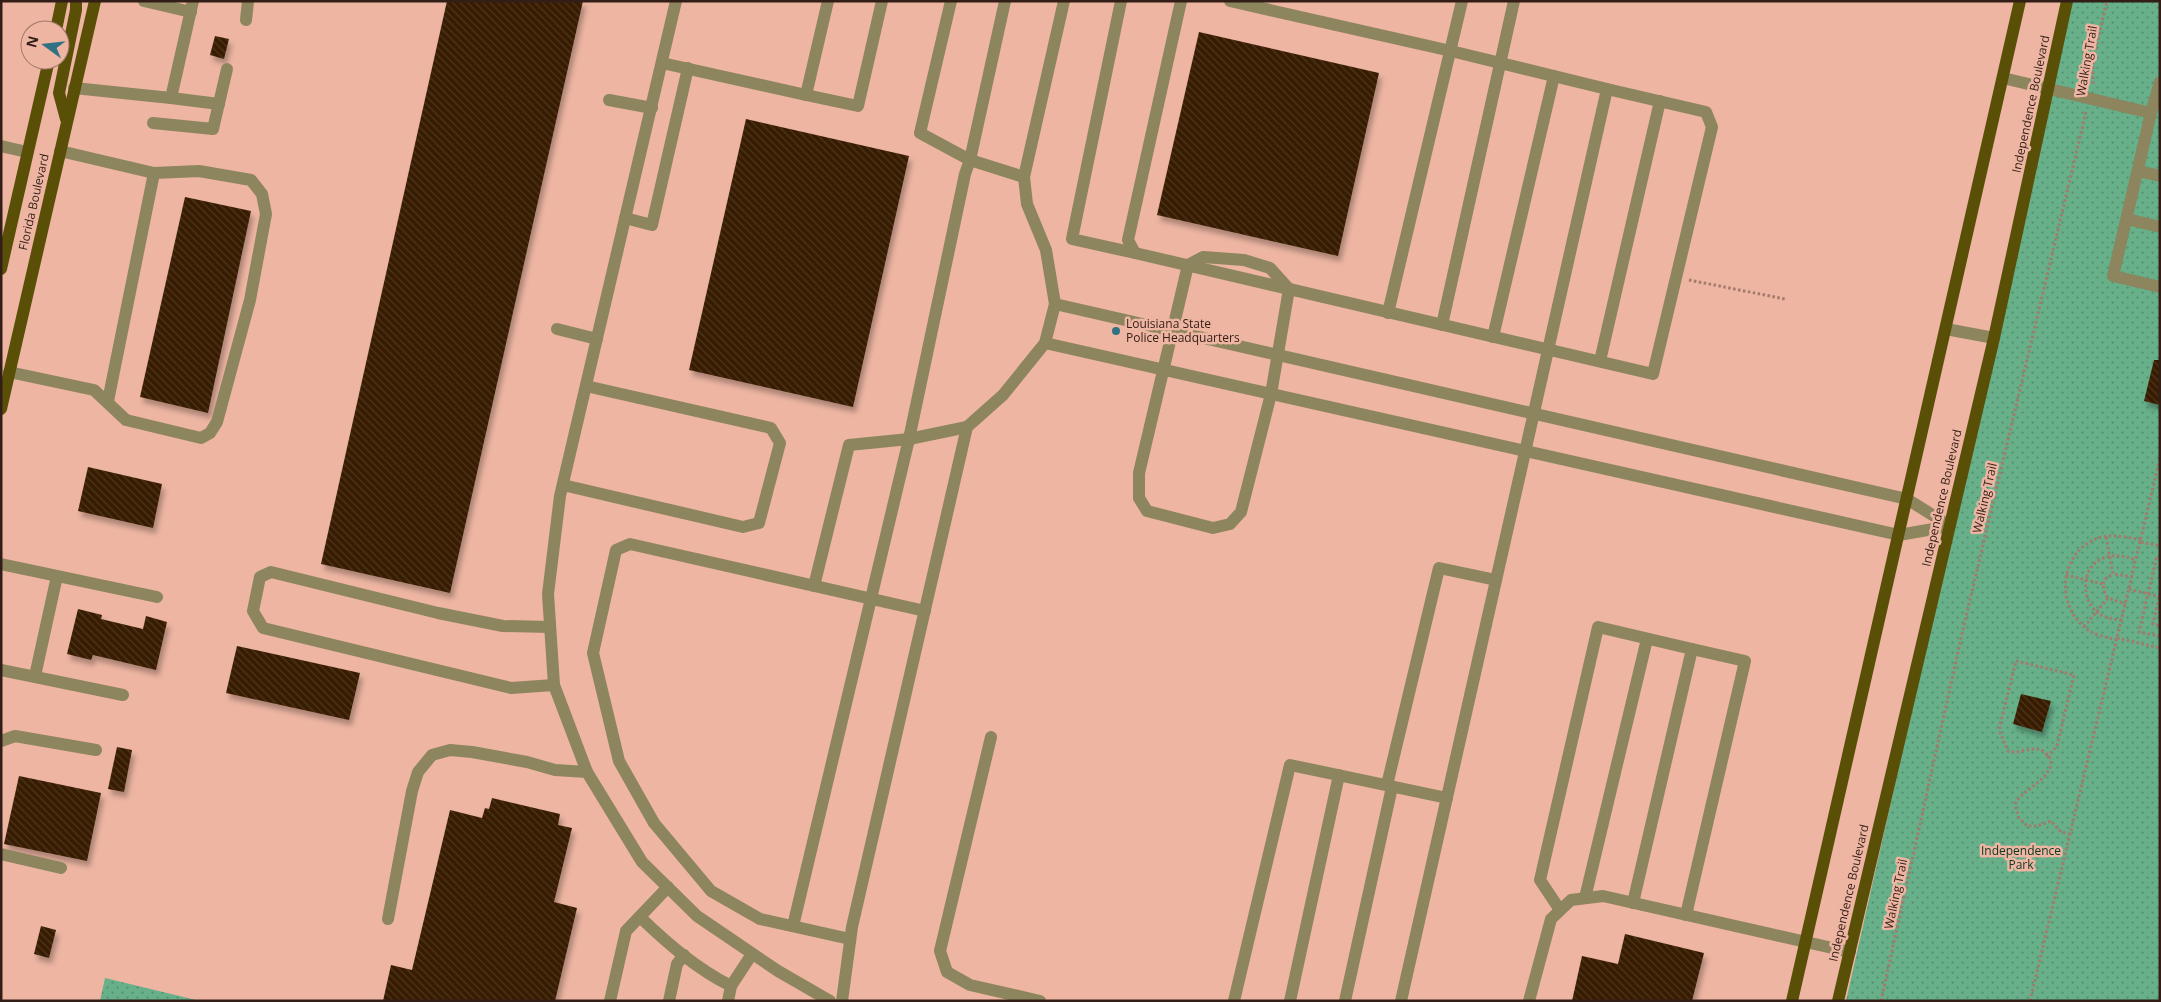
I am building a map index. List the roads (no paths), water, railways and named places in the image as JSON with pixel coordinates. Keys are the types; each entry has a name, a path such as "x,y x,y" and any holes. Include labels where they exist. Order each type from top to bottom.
{"main road":[{"path":"58,20 62,1"},
{"path":"67,122 59,93 76,10 76,1"},
{"name":"Florida Boulevard","path":"1,409 94,1"},
{"path":"1792,1001 2020,1"},
{"name":"Independence Boulevard","path":"1838,1001 1994,338 2067,1"},
{"name":"Florida Boulevard","path":"1,269 5,232 28,152 47,70"}],"street":[{"path":"144,1 192,7 171,98"},
{"path":"246,20 248,1"},
{"path":"676,1 563,485 548,594 554,685 587,772 642,862 697,916 778,971 830,1001"},
{"path":"806,95 828,1"},
{"path":"662,63 858,106 882,1"},
{"path":"951,1 920,133 970,160 1024,177"},
{"path":"793,926 872,599 1005,1"},
{"path":"814,586 849,445 908,439 967,427 1002,395 1045,343 1055,304 1046,250 1027,204 1024,177 1064,1"},
{"path":"1122,1 1072,239 1135,252 1289,290 1653,374 1712,127 1706,112 1500,62 1230,1"},
{"path":"1135,252 1128,240 1181,1"},
{"path":"1388,313 1462,1"},
{"path":"1442,325 1514,1"},
{"path":"626,218 652,226 688,68"},
{"path":"153,123 213,129 227,69"},
{"path":"1493,337 1554,76"},
{"path":"2003,78 2151,113"},
{"path":"2160,82 2151,113 2114,276 2160,287"},
{"path":"74,88 219,104"},
{"path":"1401,1001 1608,89"},
{"path":"609,100 652,108"},
{"path":"1600,361 1660,101"},
{"path":"1,146 28,152"},
{"path":"10,372 94,390 108,401 126,420 201,438 210,433 218,422 250,300 266,214 262,194 250,180 199,171 154,173 60,151"},
{"path":"2138,171 2160,176"},
{"path":"108,401 154,173"},
{"path":"2127,219 2160,227"},
{"path":"1203,257 1244,260 1270,268 1289,290 1271,394 1241,512 1230,524 1213,528 1147,512 1139,498 1139,473 1188,265 1203,257"},
{"path":"1055,304 1907,499 1950,526"},
{"path":"557,329 597,339"},
{"path":"1946,329 1994,338"},
{"path":"1045,343 1899,535 1950,526"},
{"path":"563,485 743,527 759,523 780,443 772,428 586,386"},
{"path":"842,1001 850,939 967,427"},
{"path":"850,939 760,919 711,891 654,823 619,761 593,653 616,550 630,544 924,611"},
{"path":"1,564 157,597"},
{"path":"1345,1001 1390,786 1439,568 1496,580"},
{"path":"550,626 503,626 438,613 271,572 260,576 252,611 263,628 511,688 554,685"},
{"path":"35,676 57,576"},
{"path":"1560,910 1540,880 1598,627 1745,660 1686,915"},
{"path":"1585,898 1647,639"},
{"path":"1633,903 1692,649"},
{"path":"1,670 123,695"},
{"path":"1,741 15,736 96,750"},
{"path":"991,737 940,951 947,972 970,985 1040,1001"},
{"path":"388,919 412,791 418,772 432,756 450,750 472,752 527,762 555,770 587,772"},
{"path":"1234,1001 1290,765 1447,798"},
{"path":"1290,1001 1340,775"},
{"path":"1,854 61,868"},
{"path":"610,1001 626,931 668,887"},
{"path":"1529,1001 1552,919 1571,900 1603,896 1850,952"},
{"path":"640,918 710,975 731,986"},
{"path":"728,1001 731,986 752,954"},
{"path":"668,1001 677,964 684,955"}],"place":[{"name":"Louisiana State Police Headquarters","path":"1116,331"}],"park label":[{"name":"Independence Park","path":"2021,858"}]}
